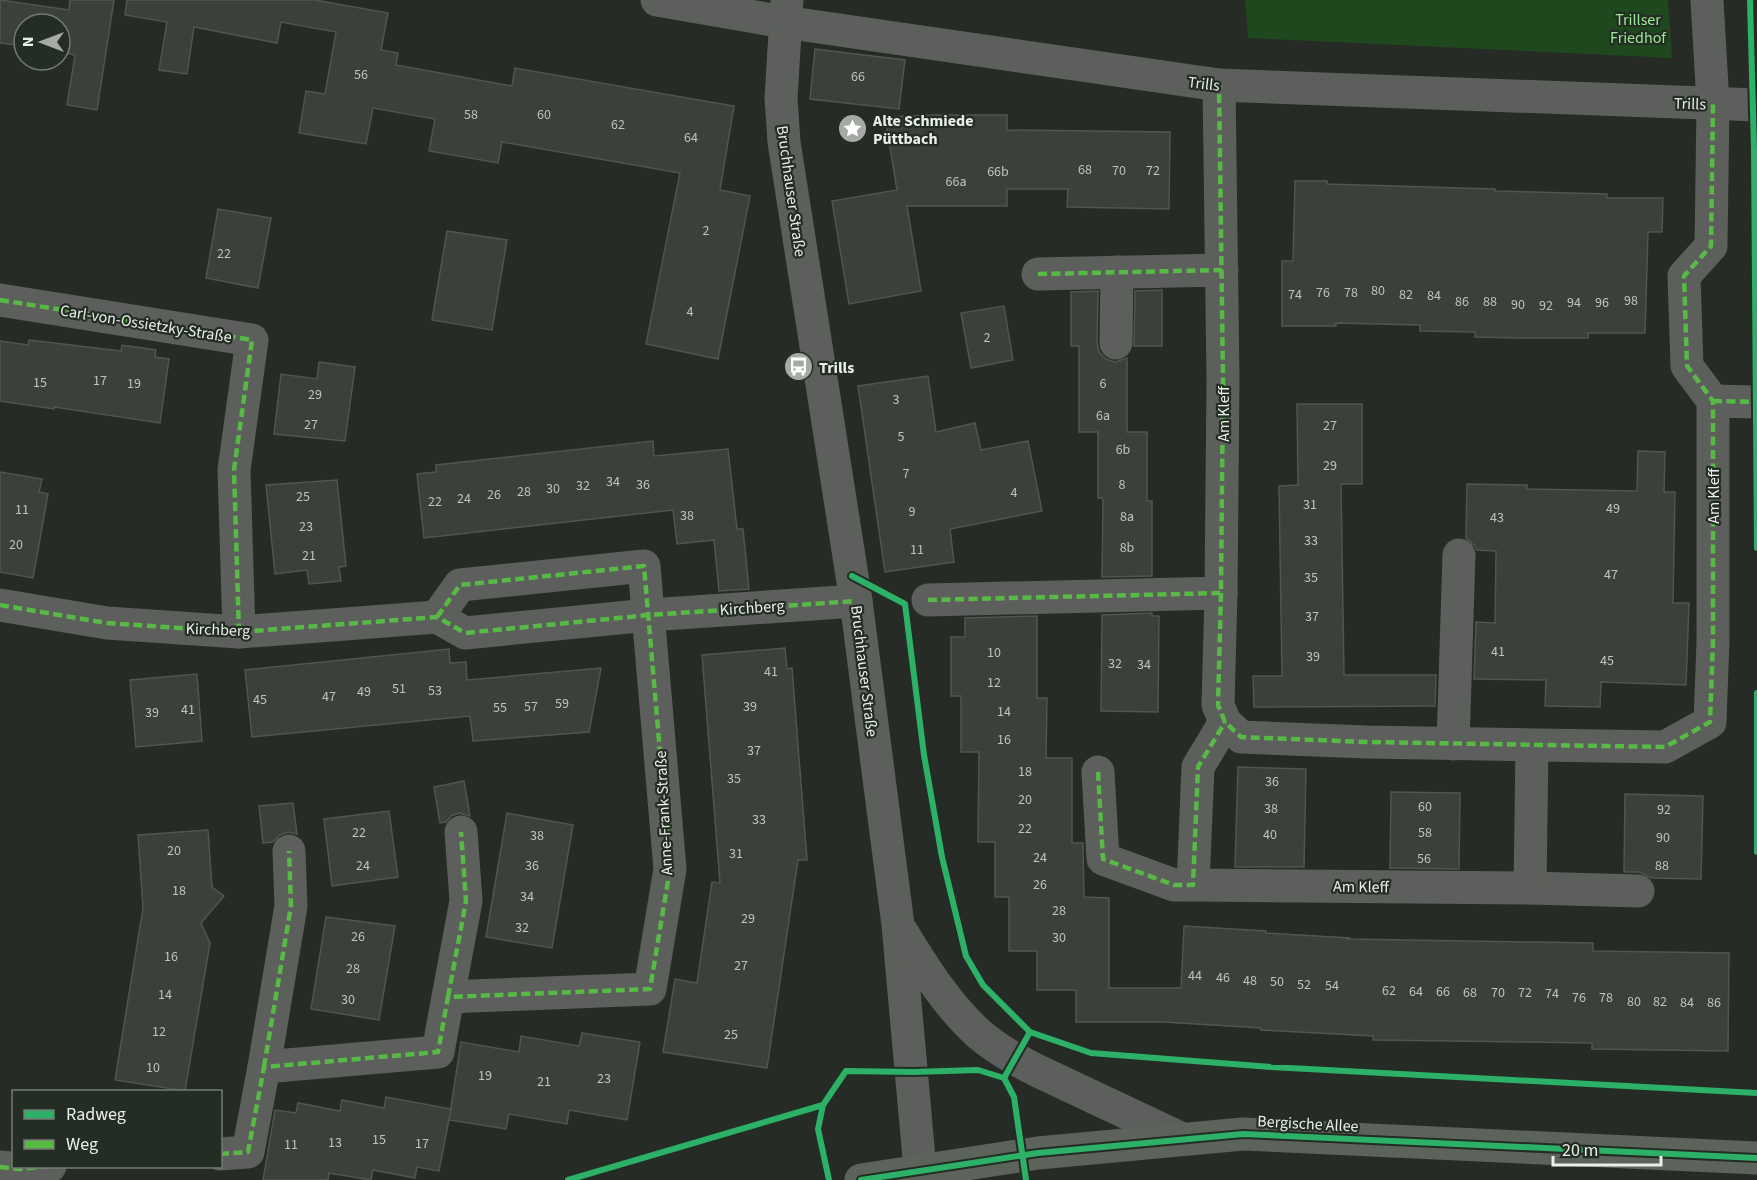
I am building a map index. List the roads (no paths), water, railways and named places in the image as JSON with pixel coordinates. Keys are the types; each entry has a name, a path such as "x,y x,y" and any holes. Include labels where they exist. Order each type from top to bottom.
{"main road":[{"name":"Bergische Allee","path":"861,1180 921,1175 1038,1153 1180,1138 1244,1134 1757,1158"}],"street":[{"name":"Trills","path":"657,0 786,11 1219,85 1757,105"},
{"path":"1707,0 1713,104 1711,246 1684,276 1687,366 1713,401 1757,402"},
{"name":"Bruchhauser Straße","path":"786,11 781,98 784,142 856,601 898,925 921,1175"},
{"name":"Am Kleff","path":"1219,85 1222,270 1221,593 1218,705 1225,722 1241,737 1532,746 1665,747 1710,722 1713,641 1713,401"},
{"path":"1038,274 1222,270"},
{"path":"1116,343 1117,272"},
{"name":"Carl-von-Ossietzky-Straße","path":"0,300 252,340 234,470 238,632"},
{"path":"1453,744 1458,555"},
{"path":"437,617 460,585 644,566 649,615"},
{"path":"928,600 1221,593"},
{"name":"Kirchberg","path":"0,605 107,622 238,632 437,617 465,633 649,615 856,601"},
{"name":"Anne-Frank-Straße","path":"448,997 650,989 670,870 649,615"},
{"path":"1193,885 1198,767 1225,722"},
{"path":"1530,888 1532,746"},
{"name":"Am Kleff","path":"1098,772 1103,859 1174,885 1638,891"},
{"path":"264,1067 438,1052 466,901 461,832"},
{"path":"222,1154 248,1152 291,906 289,851"},
{"path":"898,925 922,965 949,1003 980,1035 1015,1060 1180,1138"},
{"path":"0,1167 34,1168"}],"place":[{"name":"Alte Schmiede Püttbach","path":"852,129"},
{"name":"Trills","path":"798,367"}],"park label":[{"name":"Trillser Friedhof","path":"1638,28"}]}
